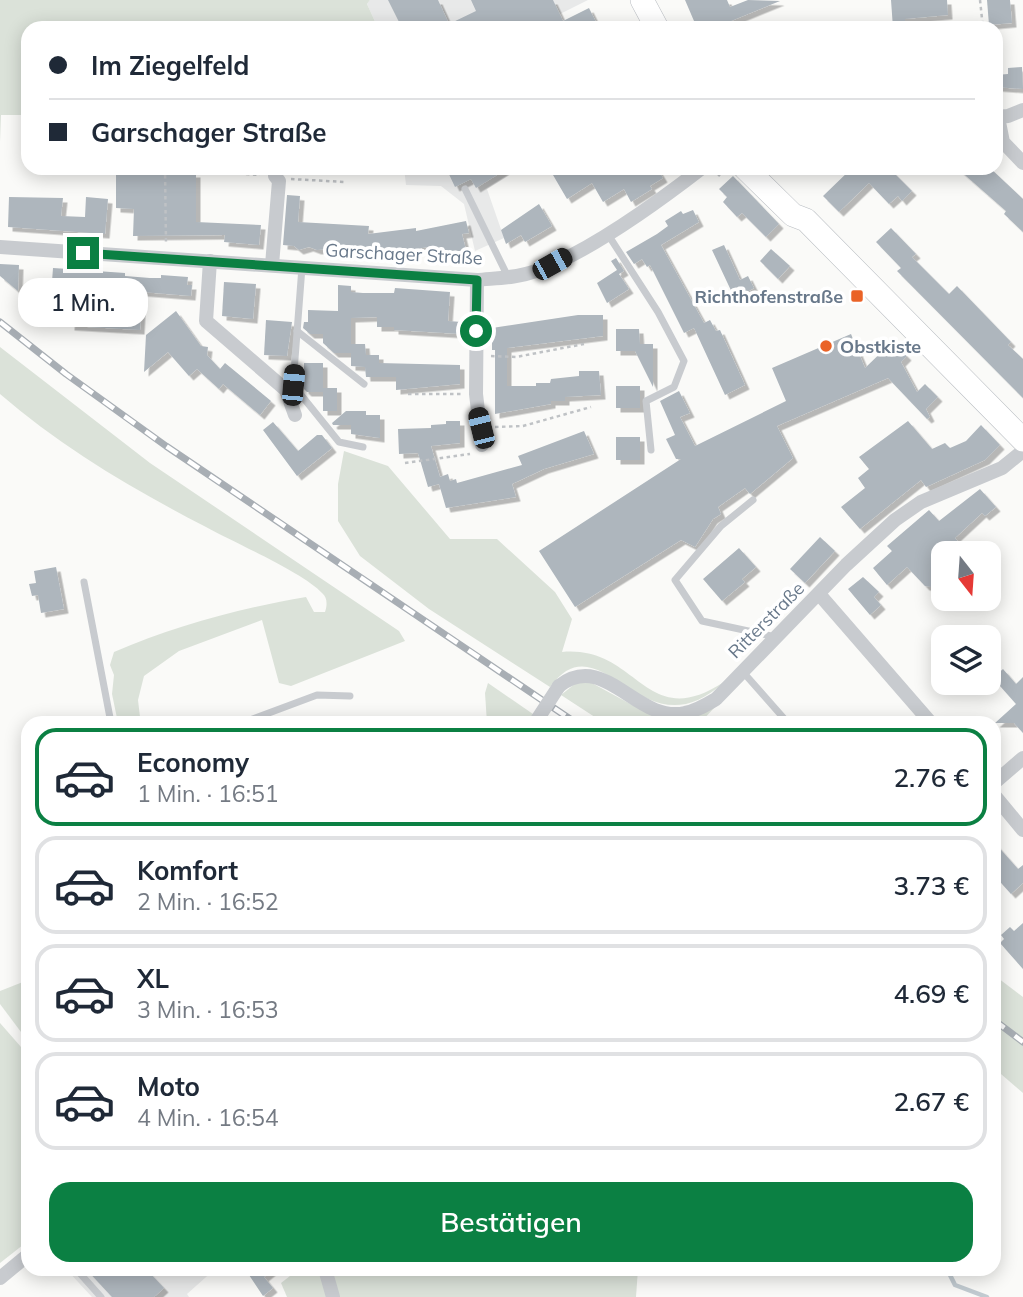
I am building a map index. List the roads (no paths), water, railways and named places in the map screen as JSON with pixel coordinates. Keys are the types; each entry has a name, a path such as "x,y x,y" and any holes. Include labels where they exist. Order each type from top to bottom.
{"main road":[{"path":"629,0 639,21"},
{"path":"642,0 653,21"},
{"path":"752,175 793,215 806,220 1023,440"},
{"path":"773,175 802,206 806,220"}],"street":[{"path":"1003,116 1023,110"},
{"path":"1003,118 1023,123"},
{"path":"1003,142 1023,163"},
{"path":"272,265 279,181 275,175"},
{"name":"Garschager Straße","path":"0,247 477,280 508,277 544,268 607,233 663,198 693,175"},
{"path":"210,261 206,321 286,390 295,415"},
{"path":"477,280 476,394 482,445"},
{"name":"Ritterstraße","path":"540,716 559,686 583,674 596,676 650,708 669,713 684,713 716,699 872,540 920,502 1002,468 1023,451"},
{"path":"819,594 925,716"},
{"path":"1001,777 1023,758"},
{"path":"1001,803 1023,830"},
{"path":"0,1278 21,1261"},
{"path":"327,1276 333,1297"}],"lane":[{"path":"465,188 508,277"},
{"path":"607,233 658,312 684,361 674,387 646,401 651,450"},
{"path":"302,267 293,385 339,442 363,447"},
{"path":"297,331 364,384"},
{"path":"753,499 721,526 676,580 702,621 776,636"},
{"path":"84,582 110,716"},
{"path":"743,672 782,716"},
{"path":"261,716 317,695 350,696"},
{"path":"82,1276 101,1297"}],"waterway":[{"path":"950,1276 955,1285 987,1297"}],"railway":[{"path":"0,322 66,374 166,446 566,716"},
{"path":"1001,1025 1023,1042"}],"place":[{"name":"Richthofenstraße","path":"857,296"},
{"name":"Obstkiste","path":"826,346"}]}
